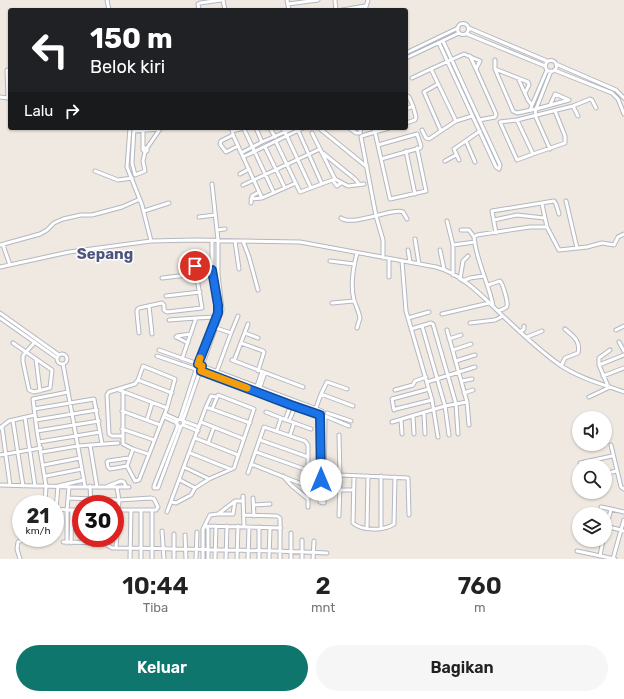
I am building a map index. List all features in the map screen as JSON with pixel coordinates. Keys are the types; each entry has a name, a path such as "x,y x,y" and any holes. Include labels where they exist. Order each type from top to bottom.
{"street":[{"path":"199,8 198,4 200,3 222,0"},
{"path":"287,2 318,0"},
{"path":"365,8 368,0"},
{"path":"408,52 458,28 463,24 467,25 469,28 547,61 551,60 556,64 616,90 624,98"},
{"path":"458,28 460,33"},
{"path":"467,34 469,28"},
{"path":"408,57 460,33 464,35 467,34 545,66 551,71 612,93 618,99 624,114"},
{"path":"441,42 452,59 477,121 482,130 500,166 499,169 496,167 482,130"},
{"path":"441,42 472,116 477,121"},
{"path":"412,78 464,54 480,61 476,69"},
{"path":"470,56 496,114 495,117 477,121"},
{"path":"495,60 494,69 513,111 517,113 569,101 569,100 555,94 550,105"},
{"path":"545,66 547,61"},
{"path":"550,149 535,115 537,100 556,64"},
{"path":"431,69 456,121"},
{"path":"494,69 528,82 529,85 525,93"},
{"path":"7,70 8,84"},
{"path":"518,78 532,105"},
{"path":"438,84 424,92 442,131"},
{"path":"408,96 413,106 416,120 408,122"},
{"path":"555,111 566,142 517,160 500,122 517,120 555,111 590,99 596,108"},
{"path":"530,110 532,105 537,100"},
{"path":"408,108 413,106"},
{"path":"573,106 578,116"},
{"path":"422,130 428,139 456,121 472,116"},
{"path":"517,120 533,154"},
{"path":"130,130 127,165 144,211 151,241"},
{"path":"134,130 132,163 136,174 145,171 143,161 145,149 143,130"},
{"path":"145,149 159,130"},
{"path":"245,130 274,193"},
{"path":"257,130 262,142"},
{"path":"271,130 274,136"},
{"path":"242,153 274,136 290,130"},
{"path":"243,157 276,142 296,130"},
{"path":"298,130 322,184"},
{"path":"321,130 367,167"},
{"path":"352,130 358,133 361,130"},
{"path":"382,130 362,136 376,216 383,240 383,258"},
{"path":"459,160 454,149 482,130"},
{"path":"238,146 226,152 220,144 221,141 232,131 262,198"},
{"path":"285,132 311,188"},
{"path":"375,132 390,199 426,191 417,148"},
{"path":"312,133 334,180"},
{"path":"378,145 417,134 421,146 381,159"},
{"path":"466,141 475,162"},
{"path":"276,142 300,192 334,180 348,186 364,184"},
{"path":"265,147 285,188"},
{"path":"243,185 297,159 321,151"},
{"path":"321,151 359,184"},
{"path":"406,151 415,194"},
{"path":"446,161 456,155"},
{"path":"240,174 249,169"},
{"path":"96,171 118,180 132,178"},
{"path":"259,192 253,194 251,201 262,198 296,183"},
{"path":"180,422 154,488 158,488 198,370 222,310 217,264 218,240 212,184"},
{"path":"10,265 2,245 40,234 54,223 63,219 81,214 92,215 122,207 140,199"},
{"path":"566,201 578,248"},
{"path":"496,233 492,211 555,202 559,214"},
{"path":"144,211 169,203"},
{"path":"542,204 547,227 559,250 587,247 602,243 614,245 619,236 624,234"},
{"path":"341,218 347,221 399,210 403,212 407,219"},
{"path":"199,217 215,215"},
{"path":"494,220 517,215 544,218"},
{"path":"447,221 453,245 453,274"},
{"path":"474,237 530,227 547,227"},
{"path":"217,230 226,229"},
{"path":"461,230 469,230 474,237 494,307"},
{"path":"415,239 419,264"},
{"path":"198,370 196,366 200,365 218,309 212,270 212,240"},
{"path":"0,267 69,252 151,241 212,240 243,242 300,242 402,262 410,262 444,269 453,274 494,307 520,332 561,366 581,376 624,392"},
{"path":"235,241 239,269"},
{"path":"243,242 249,257 258,290"},
{"path":"453,245 475,242"},
{"path":"408,250 410,262"},
{"path":"440,250 444,269"},
{"path":"357,253 352,283 354,301 360,318 357,328"},
{"path":"212,254 217,254"},
{"path":"462,280 462,261 468,256"},
{"path":"389,259 389,277"},
{"path":"330,261 354,264"},
{"path":"402,262 404,301 432,400 438,437"},
{"path":"212,264 217,264"},
{"path":"139,333 137,310 163,304 164,310 167,312 201,308 200,292 195,266"},
{"path":"162,278 196,274 212,270"},
{"path":"462,280 484,276"},
{"path":"488,285 500,280 502,284 507,305 505,308 498,311"},
{"path":"166,296 200,292"},
{"path":"216,298 221,297"},
{"path":"332,303 354,301"},
{"path":"442,314 489,303"},
{"path":"149,306 152,334"},
{"path":"408,318 429,312"},
{"path":"0,313 63,364 85,486"},
{"path":"217,371 238,316"},
{"path":"470,322 495,320 503,316"},
{"path":"169,320 216,317"},
{"path":"0,318 36,341"},
{"path":"182,359 196,318"},
{"path":"411,329 431,323 433,324 456,404 458,434"},
{"path":"248,324 233,361 303,387"},
{"path":"212,326 231,334"},
{"path":"422,326 445,406 450,435"},
{"path":"520,332 524,329 524,326"},
{"path":"616,330 624,326"},
{"path":"561,366 565,358 578,354 579,348 578,341 565,329"},
{"path":"447,330 467,402 469,425"},
{"path":"527,337 542,331"},
{"path":"245,333 258,338"},
{"path":"188,343 176,336 191,334"},
{"path":"449,339 461,335"},
{"path":"36,341 23,356 28,388 31,392 51,388 51,369 63,354 67,361 63,364"},
{"path":"619,342 624,351"},
{"path":"13,343 51,369"},
{"path":"241,343 263,351 262,372 258,387"},
{"path":"453,350 471,344"},
{"path":"159,350 316,408 322,411 324,415 349,426"},
{"path":"609,386 603,376 598,358 610,350"},
{"path":"456,361 475,355"},
{"path":"157,356 293,406 324,415 351,420"},
{"path":"599,365 624,356"},
{"path":"36,359 40,391"},
{"path":"123,436 112,436 109,434 107,394 109,392 132,386 138,380 142,367 144,366 174,378 175,381 167,408 137,482 133,479 127,466 133,449"},
{"path":"427,382 475,367"},
{"path":"603,376 624,368"},
{"path":"395,390 413,385 415,381 426,377"},
{"path":"462,381 472,379"},
{"path":"138,380 172,393"},
{"path":"316,408 326,383 328,382 347,389"},
{"path":"589,397 609,386"},
{"path":"429,389 392,399 393,408 395,410 432,400"},
{"path":"121,390 167,408"},
{"path":"121,390 124,445 148,454"},
{"path":"464,393 473,390"},
{"path":"46,495 46,476 37,431 34,398 68,392"},
{"path":"321,394 353,406"},
{"path":"167,512 211,396 216,397 219,395 253,408 254,410 250,423 234,468 209,479 195,488 191,495 176,503 172,502"},
{"path":"212,409 216,397"},
{"path":"34,409 94,399 102,444"},
{"path":"392,422 424,414 445,406 467,402"},
{"path":"147,420 152,403"},
{"path":"277,430 293,406"},
{"path":"206,407 250,423"},
{"path":"36,420 97,410"},
{"path":"122,411 160,424"},
{"path":"266,412 311,429"},
{"path":"424,414 425,434"},
{"path":"10,485 1,428 6,423 35,415"},
{"path":"164,415 199,429"},
{"path":"324,415 325,480 324,503 320,502 324,415"},
{"path":"413,417 414,434"},
{"path":"25,418 35,486"},
{"path":"401,420 402,434"},
{"path":"13,421 23,486"},
{"path":"37,431 98,421"},
{"path":"201,422 244,439"},
{"path":"290,435 294,422"},
{"path":"248,473 264,426 307,443 308,507"},
{"path":"208,443 214,427"},
{"path":"122,429 154,440"},
{"path":"39,442 100,432"},
{"path":"339,435 339,516"},
{"path":"195,438 238,455"},
{"path":"260,440 308,456"},
{"path":"42,452 78,446 118,443"},
{"path":"90,445 98,487"},
{"path":"0,455 41,448"},
{"path":"611,451 621,487 624,489"},
{"path":"256,452 307,470"},
{"path":"190,453 230,469"},
{"path":"598,459 612,456"},
{"path":"44,465 80,458"},
{"path":"127,466 110,469 108,468 107,462 130,458"},
{"path":"251,464 308,486"},
{"path":"184,467 209,479"},
{"path":"46,476 82,469"},
{"path":"612,472 616,471"},
{"path":"340,475 406,477 409,479 408,515"},
{"path":"283,476 290,485 308,499"},
{"path":"354,476 353,523 359,527 367,528 381,528 394,524 395,477"},
{"path":"367,528 368,476"},
{"path":"381,476 381,528"},
{"path":"58,486 84,480"},
{"path":"180,480 195,488"},
{"path":"321,480 340,481"},
{"path":"0,485 69,487 90,486 117,488 128,487 121,481 107,487"},
{"path":"57,495 58,486"},
{"path":"90,486 91,495"},
{"path":"67,543 69,487"},
{"path":"117,488 118,495"},
{"path":"340,490 353,490"},
{"path":"243,496 244,526"},
{"path":"68,498 72,498"},
{"path":"124,500 151,498 158,507 157,510 124,510"},
{"path":"253,498 254,516"},
{"path":"218,514 235,501 243,501"},
{"path":"203,559 203,529 206,526 210,515 233,514 235,501"},
{"path":"254,505 270,504"},
{"path":"64,509 72,510 71,543 64,542"},
{"path":"612,509 624,512"},
{"path":"130,559 131,510"},
{"path":"141,510 141,559"},
{"path":"152,510 152,559"},
{"path":"244,515 279,516 281,528 280,559"},
{"path":"577,551 614,559 623,531 624,520"},
{"path":"206,526 281,528"},
{"path":"206,526 208,529 208,559"},
{"path":"215,559 216,526"},
{"path":"226,559 227,526"},
{"path":"237,559 238,526"},
{"path":"248,559 249,527"},
{"path":"259,527 259,559"},
{"path":"270,528 270,559"},
{"path":"612,528 623,531"},
{"path":"162,531 164,559"},
{"path":"196,532 196,559"},
{"path":"291,533 291,559"},
{"path":"174,534 174,559"},
{"path":"185,535 186,559"},
{"path":"302,540 302,559"},
{"path":"313,559 314,541"},
{"path":"17,547 20,559"},
{"path":"111,547 327,553"},
{"path":"600,556 602,547"}],"slow traffic":[{"path":"200,358 198,364 202,366 201,371 247,388"}],"district":[{"name":"Sepang","path":"105,254"}],"route":[{"path":"195,266 196,274 212,270 218,305 218,313 198,364 202,366 201,371 320,415 321,480"}]}
